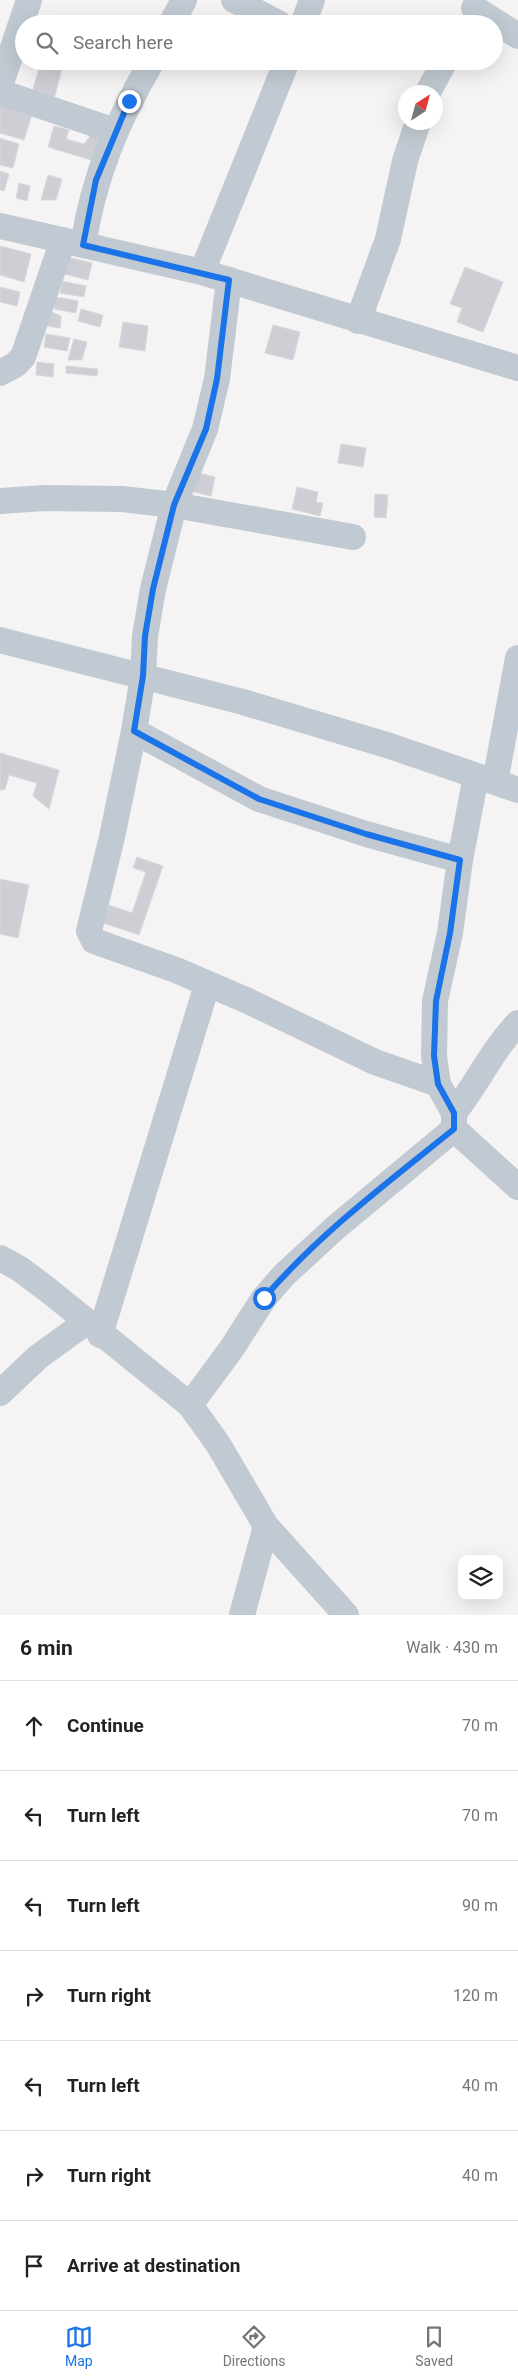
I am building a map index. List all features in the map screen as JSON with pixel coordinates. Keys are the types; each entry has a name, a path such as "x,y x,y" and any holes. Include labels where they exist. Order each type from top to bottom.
{"street":[{"path":"20,15 29,0"},
{"path":"176,15 184,0"},
{"path":"234,0 263,15"},
{"path":"306,15 312,0"},
{"path":"0,86 7,38 15,24"},
{"path":"503,28 518,36"},
{"path":"0,373 23,358 73,242 115,131 147,70"},
{"path":"202,272 283,70"},
{"path":"432,85 440,70"},
{"path":"0,92 115,131"},
{"path":"358,321 388,239 405,161 415,130"},
{"path":"0,226 202,272 358,321 518,368"},
{"path":"229,280 217,379 206,429 174,505 153,589 145,636 143,676 134,731 112,838 88,931 94,941 176,970 207,985 248,1001 375,1062 438,1084"},
{"path":"0,501 44,498 122,499 174,505 353,537"},
{"path":"0,643 143,676 262,707 390,746 496,783"},
{"path":"518,658 496,783 460,860 450,933 436,1001 434,1056 438,1084 454,1121 518,1186"},
{"path":"134,731 259,799 366,834 460,860"},
{"path":"0,1393 38,1357 93,1329 207,985"},
{"path":"190,1405 232,1348 264,1298 284,1275 454,1121 500,1043 518,1023"},
{"path":"0,1258 20,1269 48,1290 93,1329 190,1405 218,1444 266,1526 346,1615"},
{"path":"242,1615 266,1526"}],"building":[{"path":"38,70 62,70 54,99 32,93"},
{"path":"0,105 33,111 24,140 0,133"},
{"path":"54,126 69,130 66,139 84,144 94,131 102,133 94,161 48,147"},
{"path":"0,138 19,144 13,168 0,165"},
{"path":"0,171 9,174 4,191 0,190"},
{"path":"48,175 62,179 56,200 41,200"},
{"path":"19,183 30,186 27,201 16,198"},
{"path":"0,246 31,254 24,282 0,275"},
{"path":"67,257 92,263 88,280 64,274"},
{"path":"465,267 503,282 483,332 457,322 462,308 450,304"},
{"path":"62,281 86,286 84,297 60,293"},
{"path":"0,287 20,292 17,306 0,302"},
{"path":"56,297 78,301 76,313 54,309"},
{"path":"81,309 103,315 100,327 78,321"},
{"path":"49,311 61,316 60,328 47,326"},
{"path":"123,322 148,326 145,351 119,347"},
{"path":"273,325 300,332 293,360 265,353"},
{"path":"46,334 70,338 67,351 44,347"},
{"path":"74,339 87,342 82,360 68,360"},
{"path":"37,362 54,364 53,377 36,375"},
{"path":"66,366 98,369 97,376 66,373"},
{"path":"341,444 366,448 363,467 338,463"},
{"path":"194,472 215,477 211,496 190,491"},
{"path":"297,487 318,492 316,502 323,503 320,516 292,509"},
{"path":"375,494 388,495 386,518 374,517"},
{"path":"0,753 59,770 49,809 33,796 37,783 9,775 5,789 0,790"},
{"path":"137,857 163,866 139,935 103,923 109,905 132,913 146,872 133,868"},
{"path":"0,879 29,885 18,938 0,934"}],"route":[{"path":"129,101 96,180 83,245 229,280 217,379 206,429 174,505 153,589 145,636 143,676 134,731 259,799 366,834 460,860 450,933 436,1001 434,1056 438,1084 454,1113 454,1129 312,1248 284,1275 264,1298"}]}
